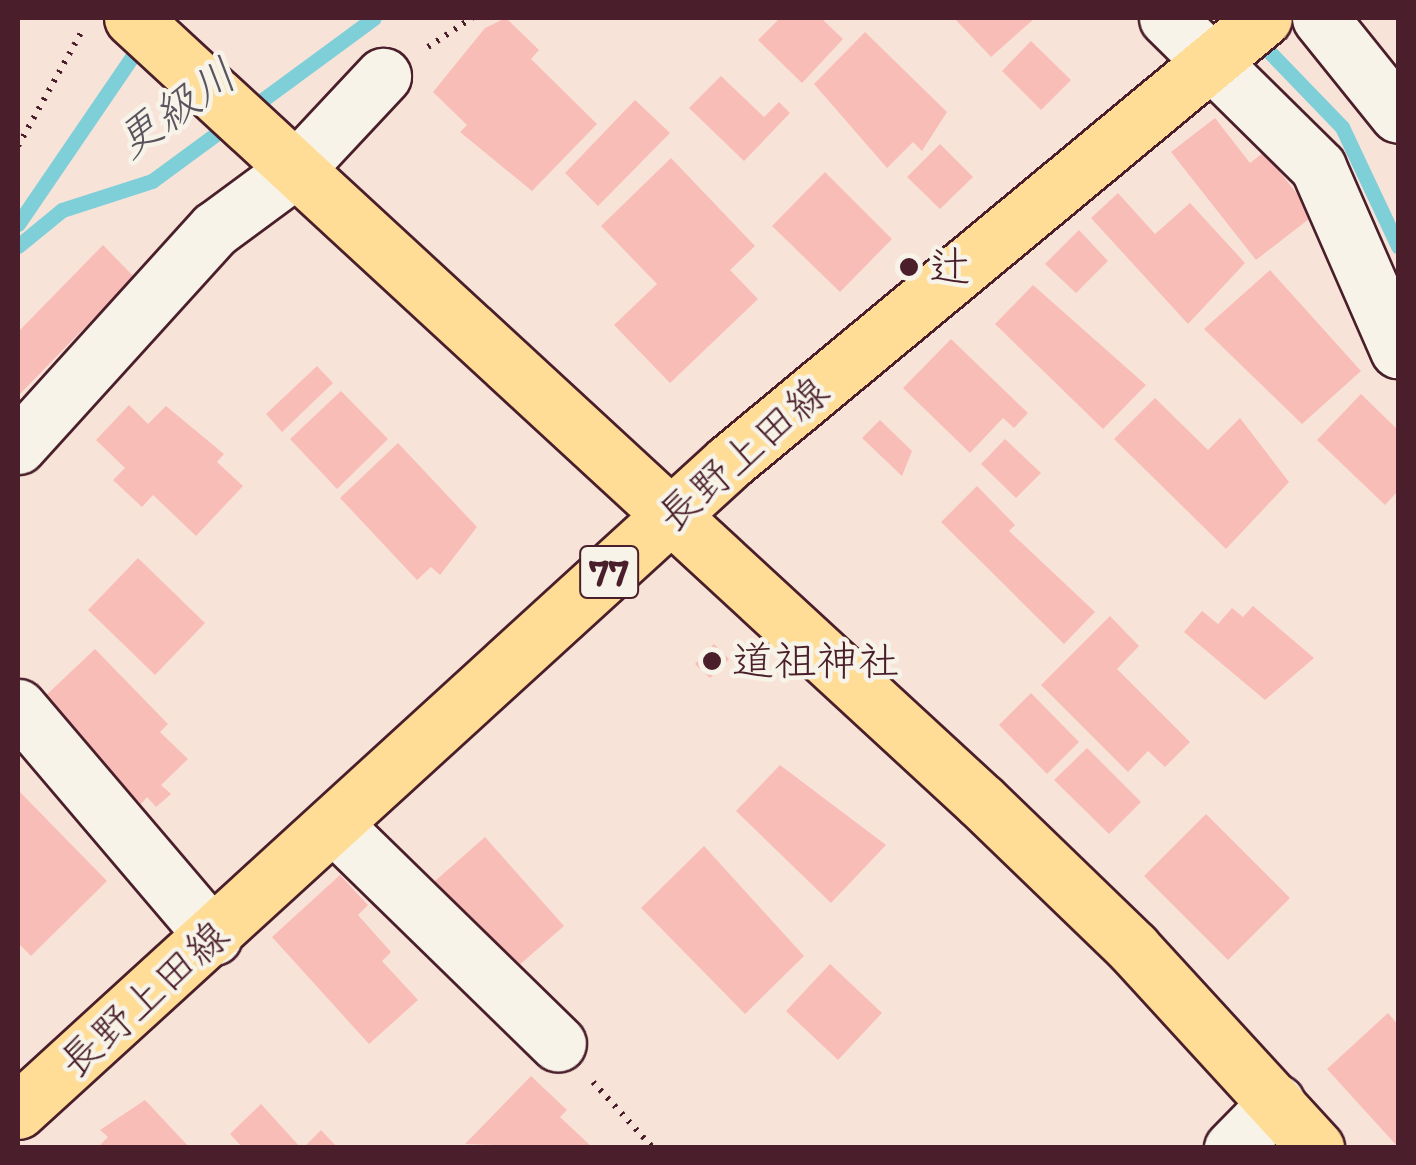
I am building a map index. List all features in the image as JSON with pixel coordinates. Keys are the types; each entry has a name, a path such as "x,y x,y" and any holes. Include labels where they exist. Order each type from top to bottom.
{"main road":[{"path":"132,18 284,162 671,514 1133,948 1316,1148"},
{"name":"長野上田線","path":"18,1112 336,827 671,514 1264,18"}],"street":[{"path":"1167,18 1318,167 1398,350"},
{"path":"1320,18 1398,115"},
{"path":"18,446 215,229 284,162 384,76"},
{"path":"18,706 214,937"},
{"path":"336,827 558,1044"},
{"path":"1232,1148 1277,1102"}],"path":[{"path":"18,146 91,18"},
{"path":"558,1044 653,1148"}],"building":[{"path":"506,18 539,50 531,59 597,124 532,191 460,132 467,125 433,92 485,28"},
{"path":"780,18 821,18 843,39 802,83 758,40"},
{"path":"954,18 1035,18 991,57"},
{"path":"865,32 947,112 922,151 913,142 887,168 814,84"},
{"path":"1031,41 1071,80 1041,110 1002,71"},
{"path":"721,76 764,117 779,102 790,113 744,161 689,108"},
{"path":"635,100 670,133 598,206 565,173"},
{"path":"1215,118 1250,163 1264,152 1314,215 1256,260 1171,152"},
{"path":"940,144 973,177 940,209 907,177"},
{"path":"671,158 755,246 730,270 758,299 670,383 614,325 657,284 601,226"},
{"path":"825,172 892,239 840,292 772,226"},
{"path":"1118,193 1155,234 1190,203 1245,263 1188,324 1091,218"},
{"path":"1079,230 1108,261 1076,293 1045,264"},
{"path":"103,245 134,277 18,396 18,332"},
{"path":"1270,270 1361,371 1302,424 1204,329"},
{"path":"1033,285 1146,385 1103,429 995,324"},
{"path":"951,339 1028,413 1014,428 1003,418 970,453 903,388"},
{"path":"317,366 333,383 282,432 266,414"},
{"path":"341,391 388,439 337,489 290,439"},
{"path":"1361,394 1398,430 1398,491 1385,505 1317,440"},
{"path":"1155,398 1208,450 1240,418 1289,482 1226,549 1114,439"},
{"path":"129,405 148,424 166,406 224,454 217,462 243,486 196,536 153,495 142,507 113,480 125,468 96,440"},
{"path":"880,420 912,451 902,476 862,438"},
{"path":"1005,439 1041,473 1016,498 981,464"},
{"path":"398,443 477,527 440,575 431,567 417,580 340,498"},
{"path":"977,486 1015,525 1009,531 1095,612 1064,644 941,522"},
{"path":"138,558 205,623 155,675 88,610"},
{"path":"1253,606 1314,658 1265,700 1184,632 1202,611 1218,624 1232,608 1243,617"},
{"path":"1110,616 1139,646 1117,669 1190,742 1165,767 1148,751 1128,772 1041,685"},
{"name":"道祖神社","path":"714,644 729,659 710,678 695,664"},
{"path":"95,649 168,724 160,732 188,759 161,785 171,794 156,807 147,797 141,804 41,700"},
{"path":"1031,693 1079,742 1047,774 999,725"},
{"path":"1087,748 1141,802 1109,834 1054,780"},
{"path":"780,765 886,845 831,903 736,811"},
{"path":"18,790 107,881 31,956 18,943"},
{"path":"1206,814 1290,898 1228,960 1144,876"},
{"path":"485,837 564,926 510,973 426,889"},
{"path":"704,846 804,956 745,1014 641,908"},
{"path":"340,875 368,905 358,915 391,952 382,961 418,1000 369,1044 272,937"},
{"path":"830,964 882,1013 838,1060 786,1011"},
{"path":"1388,1013 1398,1025 1398,1147 1327,1069"},
{"path":"531,1076 567,1110 560,1117 593,1148 465,1144"},
{"path":"145,1100 190,1148 97,1148 108,1137 100,1130"},
{"path":"261,1104 301,1148 243,1148 230,1134"},
{"path":"321,1130 338,1148 303,1148"}],"waterway":[{"name":"更級川","path":"18,246 62,210 152,181 374,18"},
{"name":"更級川","path":"1256,38 1342,127 1398,246"},
{"path":"18,224 143,41"}],"place":[{"name":"辻","path":"909,267"},
{"name":"道祖神社","path":"712,661"}]}
